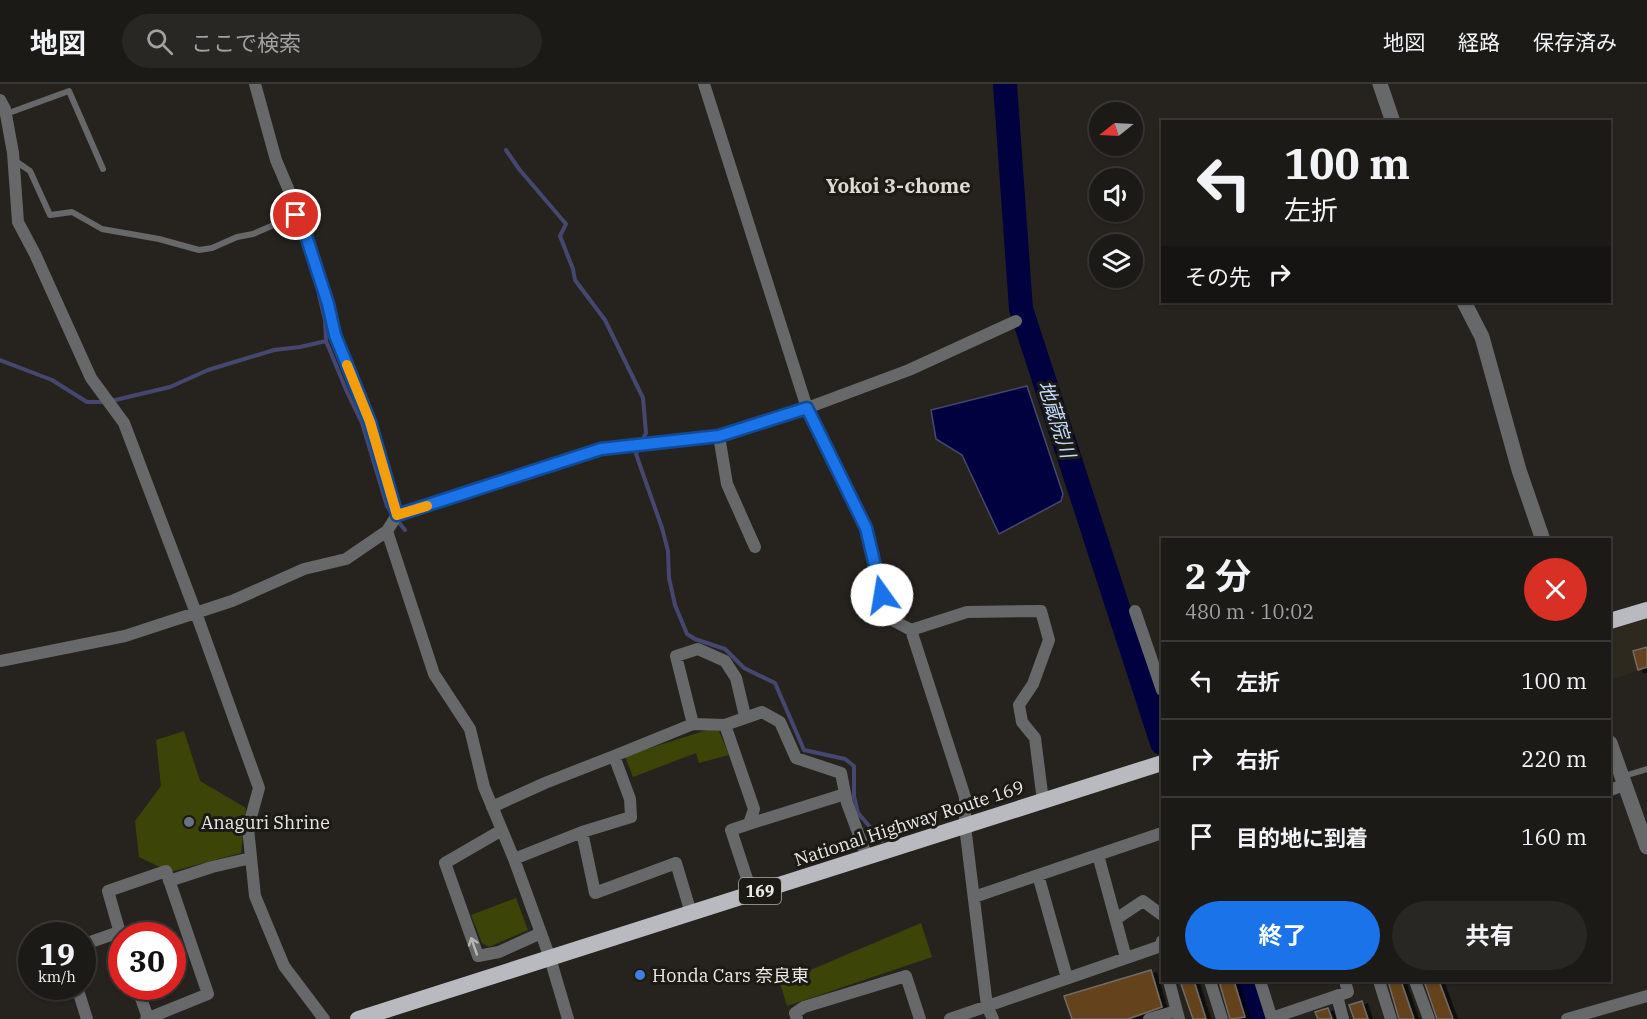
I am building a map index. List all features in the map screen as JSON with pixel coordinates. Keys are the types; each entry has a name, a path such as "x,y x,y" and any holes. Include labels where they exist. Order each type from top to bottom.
{"highway":[{"path":"1611,621 1647,610"},
{"name":"National Highway Route 169","path":"358,1019 1161,763"}],"street":[{"path":"255,84 276,160 328,304 335,335 370,422 397,515"},
{"path":"704,84 807,408 866,528 887,617 911,630 965,796 965,826 987,1006 993,1019"},
{"path":"1380,84 1392,120"},
{"path":"0,100 5,114 13,159 18,222 92,378 124,423 259,788 248,828 255,896 284,966 324,1019"},
{"path":"1465,303 1482,337 1519,470 1542,538"},
{"path":"0,661 125,636 232,601 304,569 346,559 387,531 397,515 601,449 719,436 807,408 909,370 1016,321"},
{"path":"719,436 726,484 755,547"},
{"path":"387,531 434,674 470,729 484,787 541,933 568,1019"},
{"path":"911,630 967,612 1041,611 1049,640 1033,684 1019,705 1022,722 1035,738 1043,801"},
{"path":"1136,611 1161,687"},
{"path":"693,724 676,656 698,649 725,661 736,678 745,716"},
{"path":"492,807 545,783 693,724 724,725 762,712 780,723 796,758 842,773 845,794 867,857"},
{"path":"724,725 754,809 749,824"},
{"path":"1611,748 1618,784 1647,848"},
{"path":"514,859 582,832 631,817 630,799 614,756"},
{"path":"752,894 731,830 845,794"},
{"path":"502,830 445,863 477,957 499,952 541,933"},
{"path":"582,832 594,893 676,863 691,913"},
{"path":"974,897 1161,833"},
{"path":"1098,855 1126,958"},
{"path":"169,881 212,867 251,858"},
{"path":"116,922 108,891 166,870 208,994 147,1019 141,1000"},
{"path":"1038,875 1067,978"},
{"path":"1116,919 1143,901 1161,914"},
{"path":"950,1019 1161,947"},
{"path":"797,1019 795,1013 804,1008 906,976 920,1019"},
{"path":"1149,1019 1177,1015 1169,982"},
{"path":"1210,982 1222,1019"},
{"path":"1260,982 1272,1018 1348,992 1345,982"},
{"path":"1379,982 1391,1019"},
{"path":"1415,982 1428,1019"},
{"path":"1337,996 1343,1019"},
{"path":"1567,1019 1647,996"},
{"path":"81,1000 87,1019"}],"lane":[{"path":"5,114 69,91 103,169"},
{"path":"13,159 30,171 50,215 72,212 102,229 159,239 199,250 253,234 295,216"},
{"path":"1618,784 1647,769"}],"shaded area":[{"path":"1027,386 1063,494 1061,501 999,534 962,455 936,439 931,410"},
{"path":"1647,618 1647,668 1611,680 1611,630"}],"green space":[{"path":"707,730 719,731 729,755 699,763 696,753 633,777 625,756"},
{"path":"184,731 200,781 246,808 241,853 170,872 139,857 135,821 161,786 156,740"},
{"path":"516,898 528,930 489,947 482,943 471,915"},
{"path":"921,923 932,957 787,1006 780,983"}],"building":[{"path":"1647,647 1647,667 1638,670 1633,651"},
{"path":"1151,970 1162,1007 1128,1019 1072,1019 1064,996"},
{"path":"1180,982 1194,982 1206,1019 1193,1019"},
{"path":"1219,982 1234,982 1245,1017 1230,1019"},
{"path":"1388,982 1401,982 1414,1019 1399,1019"},
{"path":"1424,982 1439,982 1453,1019 1437,1019"},
{"path":"1362,1001 1368,1019 1354,1019 1349,1005"},
{"path":"1328,1008 1332,1019 1318,1019 1315,1012"}],"waterway":[{"name":"地蔵院川","path":"1005,84 1021,309 1161,740"},
{"path":"506,150 519,169 566,224 560,236 575,280 605,320 643,398 646,433 636,454 662,528 668,551 669,578 675,605 687,634 725,649 744,668 775,683 804,750 845,759 854,766 854,796 858,813 882,841"},
{"path":"319,295 325,320 326,341 362,423 387,506 391,512"},
{"path":"111,401 170,387 208,370 274,350 326,341"},
{"path":"0,360 52,380 87,402 104,402"},
{"path":"397,520 405,530"},
{"name":"地蔵院川","path":"1242,982 1255,1019"}],"slow traffic":[{"path":"347,365 370,422 397,515 427,506"}],"place":[{"name":"Anaguri Shrine","path":"189,822"},
{"name":"Honda Cars 奈良東","path":"640,975"}],"district":[{"name":"Yokoi 3-chome","path":"898,185"}],"route":[{"path":"296,215 299,214 328,304 335,335 370,422 397,515 601,449 719,436 807,408 866,528 882,595"}]}
